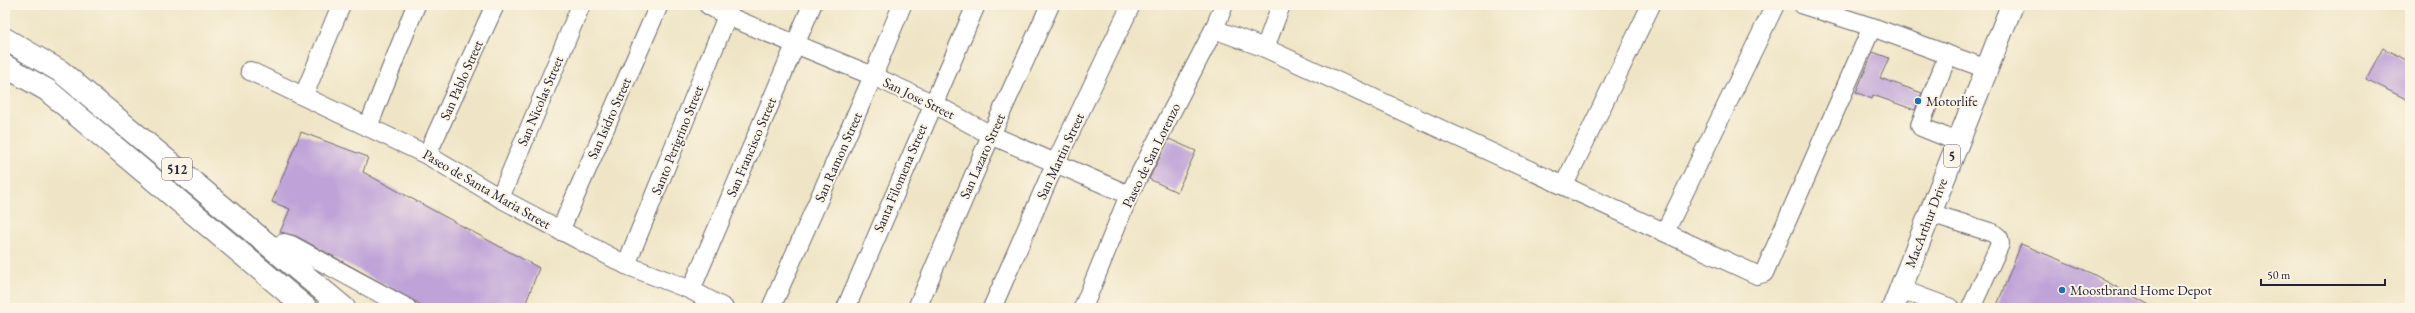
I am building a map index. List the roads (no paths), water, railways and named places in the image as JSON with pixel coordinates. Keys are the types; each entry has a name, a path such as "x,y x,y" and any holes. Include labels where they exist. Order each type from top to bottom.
{"main road":[{"name":"MacArthur Drive","path":"1897,298 2012,5"},
{"name":"512","path":"5,39 60,71 344,308"},
{"name":"512","path":"5,66 47,90 306,308"},
{"path":"202,220 211,222 219,217 220,211 218,204"},
{"path":"245,257 242,249 245,242 252,237 266,244"}],"street":[{"path":"304,95 341,5"},
{"path":"368,127 416,5"},
{"name":"San Pablo Street","path":"427,155 494,5"},
{"name":"San Nicolas Street","path":"500,198 581,5"},
{"name":"San Isidro Street","path":"560,231 659,5"},
{"name":"San Jose Street","path":"708,5 727,16 874,76 932,103 991,135 1129,196"},
{"name":"San Francisco Street","path":"691,290 812,5"},
{"name":"San Ramon Street","path":"772,308 874,76 902,5"},
{"name":"Santa Filomena Street","path":"846,308 932,103 976,5"},
{"name":"San Lazaro Street","path":"917,308 991,135 1050,5"},
{"name":"San Martin Street","path":"992,308 1055,164 1130,5"},
{"name":"Paseo de San Lorenzo","path":"1083,308 1129,196 1214,29 1224,5"},
{"path":"1265,48 1281,5"},
{"path":"1564,185 1651,5"},
{"path":"1665,232 1774,5"},
{"path":"1803,5 1872,27 1987,69"},
{"name":"Santo Perigrino Street","path":"626,265 727,16"},
{"path":"1214,29 1265,48 1665,232 1750,274 1758,276 1764,273 1872,27"},
{"path":"1948,54 1920,125 1958,142"},
{"name":"Paseo de Santa Maria Street","path":"250,71 304,95 427,155 500,198 626,265 691,290 724,308"},
{"path":"1930,213 1993,233 1999,238 2000,244 1971,308"},
{"path":"266,244 284,243 291,246 407,308"},
{"path":"1897,298 1951,308"}],"place":[{"name":"Motorlife","path":"1918,101"},
{"name":"Moostbrand Home Depot","path":"2062,290"}]}
